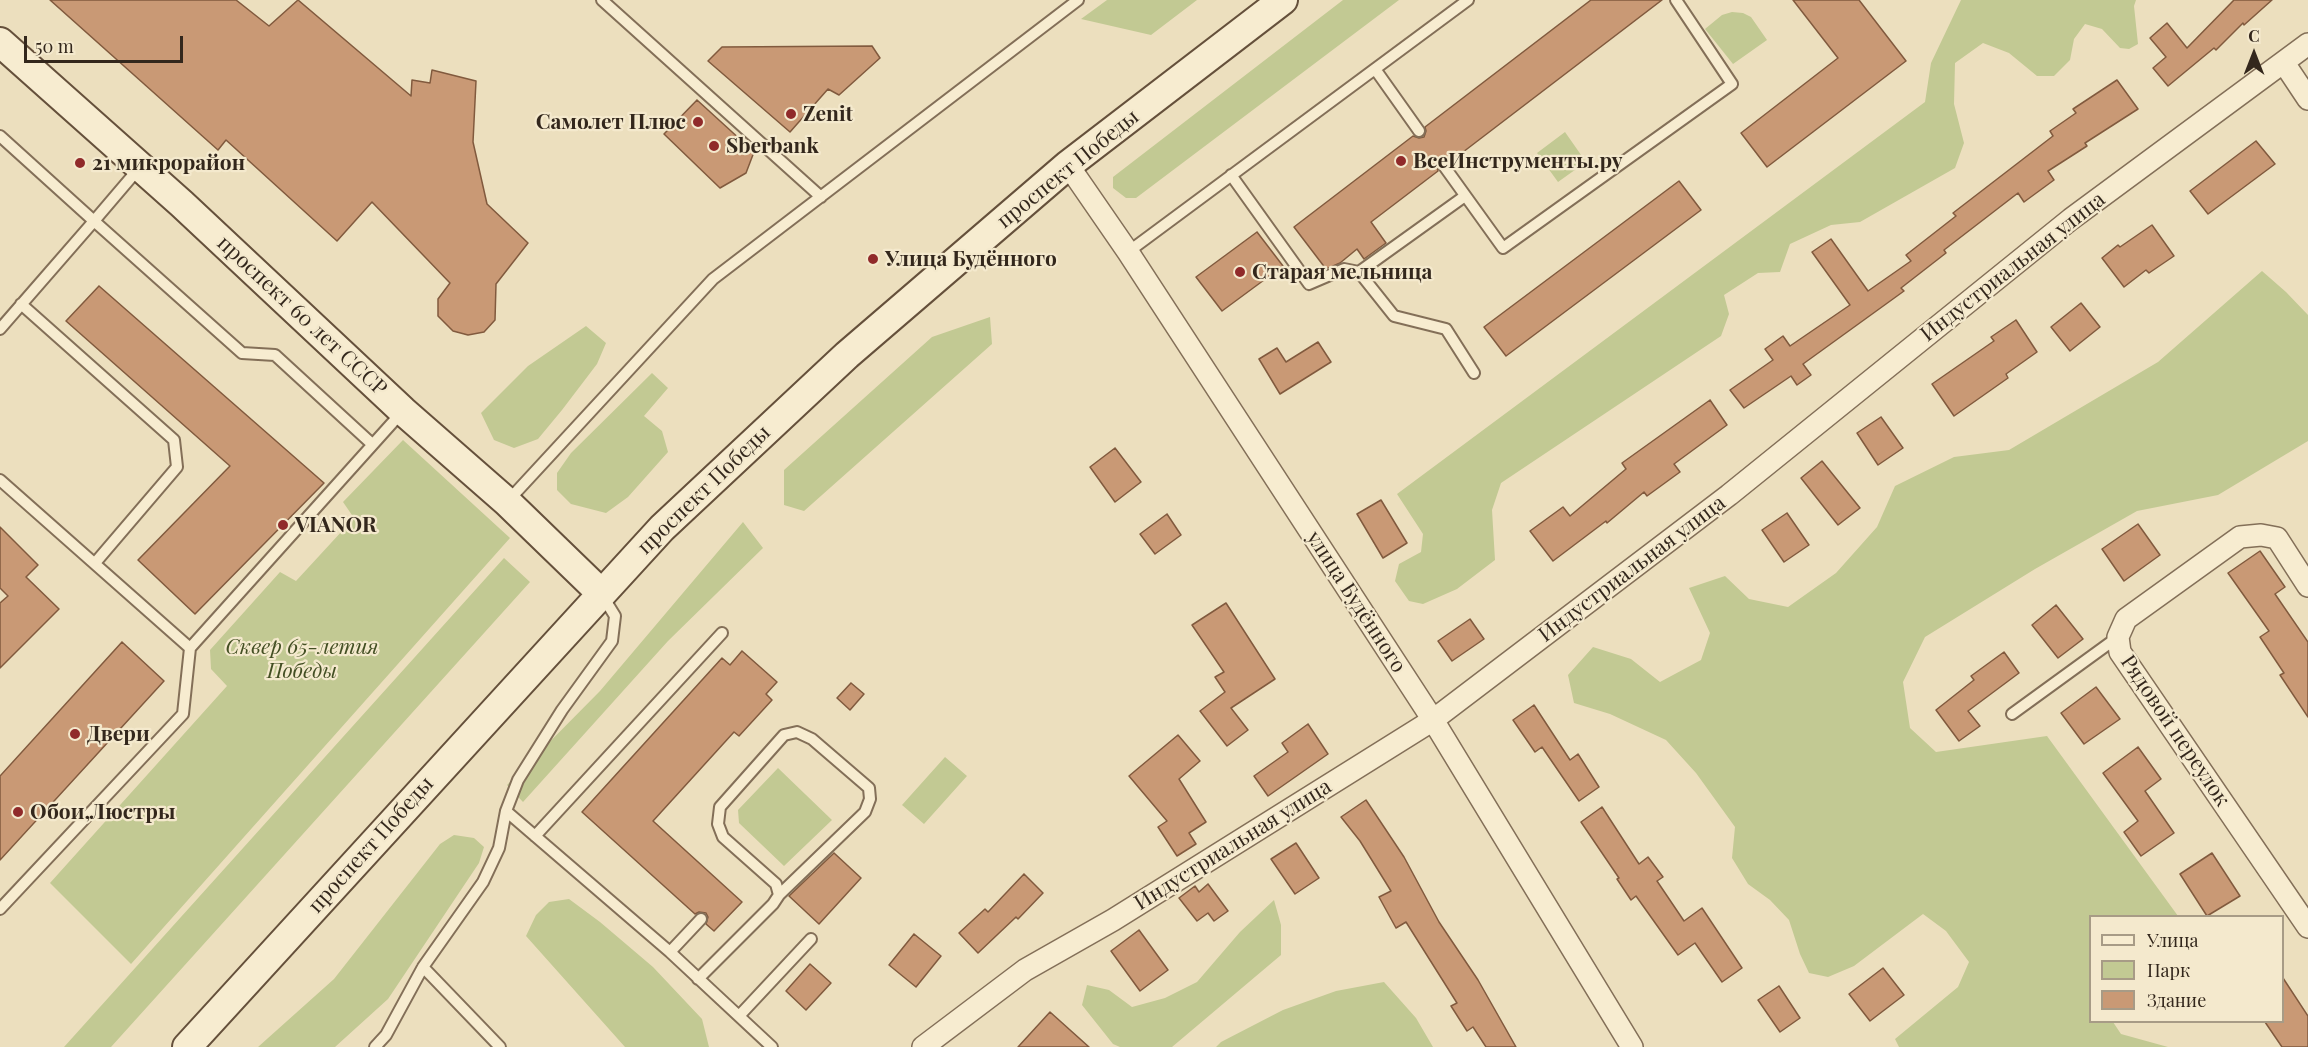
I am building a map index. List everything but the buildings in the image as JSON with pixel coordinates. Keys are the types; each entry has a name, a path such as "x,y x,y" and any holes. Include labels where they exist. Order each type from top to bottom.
{"main road":[{"name":"проспект Победы","path":"187,1047 600,593 662,528 838,362 1068,165 1283,0"},
{"name":"проспект 60 лет СССР","path":"0,42 140,166 403,411 507,502 600,593"}],"street":[{"name":"Индустриальная улица","path":"923,1047 1025,970 1113,920 1433,720 1730,495 2071,219 2308,44"},
{"path":"2284,63 2308,99"},
{"name":"улица Будённого","path":"1068,165 1128,252 1433,720 1632,1047"},
{"name":"Рядовой переулок","path":"2308,586 2277,538 2261,535 2240,537 2126,619 2118,637 2120,651 2308,927"}],"lane":[{"path":"602,0 821,197"},
{"path":"507,502 712,279 1078,0"},
{"path":"1128,252 1468,0"},
{"path":"1444,166 1503,248 1732,84 1676,0"},
{"path":"1376,69 1419,131"},
{"path":"0,136 242,353 275,355 372,444"},
{"path":"0,329 140,166"},
{"path":"1231,175 1310,284 1344,269 1359,272 1394,316 1446,329 1474,373"},
{"path":"1359,272 1465,196"},
{"path":"21,304 174,440 177,466 95,563"},
{"path":"0,909 183,714 190,648 403,411"},
{"path":"0,480 190,648"},
{"path":"375,1047 386,1035 423,967 483,882 499,848 506,811 525,770 562,710 612,640 615,616 600,593"},
{"path":"535,836 722,633"},
{"path":"2012,714 2118,637"},
{"path":"699,979 773,904 779,895 865,812 870,799 868,788 812,739 797,732 784,735 720,807 718,824 723,837 776,884 779,895"},
{"path":"506,811 670,952 772,1047"},
{"path":"670,952 701,919"},
{"path":"739,1016 811,939"},
{"path":"423,967 500,1047"}],"green space":[{"path":"1107,0 1197,0 1151,35 1081,19"},
{"path":"1343,0 1399,0 1136,198 1126,198 1113,188 1113,177"},
{"path":"1961,0 2136,0 2134,6 2138,44 2129,49 2120,48 2102,29 2085,24 2074,39 2070,60 2054,76 2037,76 2009,53 1983,43 1955,63 1954,104 1964,143 1955,168 1860,222 1831,225 1790,244 1780,272 1758,273 1724,295 1729,314 1721,336 1501,483 1492,510 1495,560 1457,589 1423,604 1409,601 1395,581 1399,564 1421,552 1423,534 1397,494 1925,102 1931,63"},
{"path":"1732,12 1743,13 1751,17 1767,40 1733,64 1705,29 1722,15"},
{"path":"1565,132 1586,162 1558,182 1537,153"},
{"path":"2262,271 2308,315 2308,441 2218,495 2137,511 2035,569 1925,637 1903,682 1910,728 1936,752 2047,736 2177,915 2089,915 2089,1023 2114,1023 2121,1034 2168,1047 1899,1047 1895,1039 1958,987 1969,962 1946,931 1923,914 1854,966 1828,977 1809,973 1789,920 1770,900 1748,884 1732,858 1735,827 1696,773 1666,740 1610,714 1574,703 1568,675 1593,647 1631,659 1660,682 1701,660 1710,633 1689,588 1725,576 1749,599 1788,607 1836,573 1877,527 1895,486 1954,457 2009,450 2158,362"},
{"path":"990,317 992,344 804,511 784,505 784,470 932,337"},
{"path":"586,326 606,343 597,364 562,410 538,439 514,448 494,440 481,413 528,366"},
{"path":"652,373 668,388 644,416 662,431 668,452 628,497 606,513 571,504 557,490 557,473 571,453"},
{"name":"Сквер 65-летия Победы","path":"403,440 510,538 131,964 50,883 227,686 211,669 210,650 280,572 296,581 354,518 343,502"},
{"path":"743,522 763,548 668,641 523,802 507,785 600,691"},
{"name":"Сквер 65-летия Победы","path":"504,558 530,582 111,1047 64,1047"},
{"path":"945,757 967,776 924,824 902,805"},
{"path":"778,768 832,820 784,866 739,823 738,810"},
{"path":"454,835 474,838 484,847 479,863 388,999 335,1047 258,1047 334,979 440,844"},
{"path":"569,899 653,967 702,1019 709,1047 625,1047 526,936 536,915 549,902"},
{"path":"1274,900 1281,925 1281,955 1172,1047 1120,1047 1113,1044 1082,1005 1087,985 1109,990 1132,1007 1165,998 1197,982 1240,932"},
{"path":"1384,982 1416,1018 1433,1047 1216,1047 1221,1042 1283,1010 1336,991"}],"place":[{"name":"Zenit","path":"791,114"},
{"name":"Самолет Плюс","path":"698,122"},
{"name":"Sberbank","path":"714,146"},
{"name":"ВсеИнструменты.ру","path":"1401,161"},
{"name":"21 микрорайон","path":"80,163"},
{"name":"Улица Будённого","path":"873,259"},
{"name":"Старая мельница","path":"1240,272"},
{"name":"VIANOR","path":"283,525"},
{"name":"Двери","path":"75,734"},
{"name":"Обои,Люстры","path":"18,812"}]}
